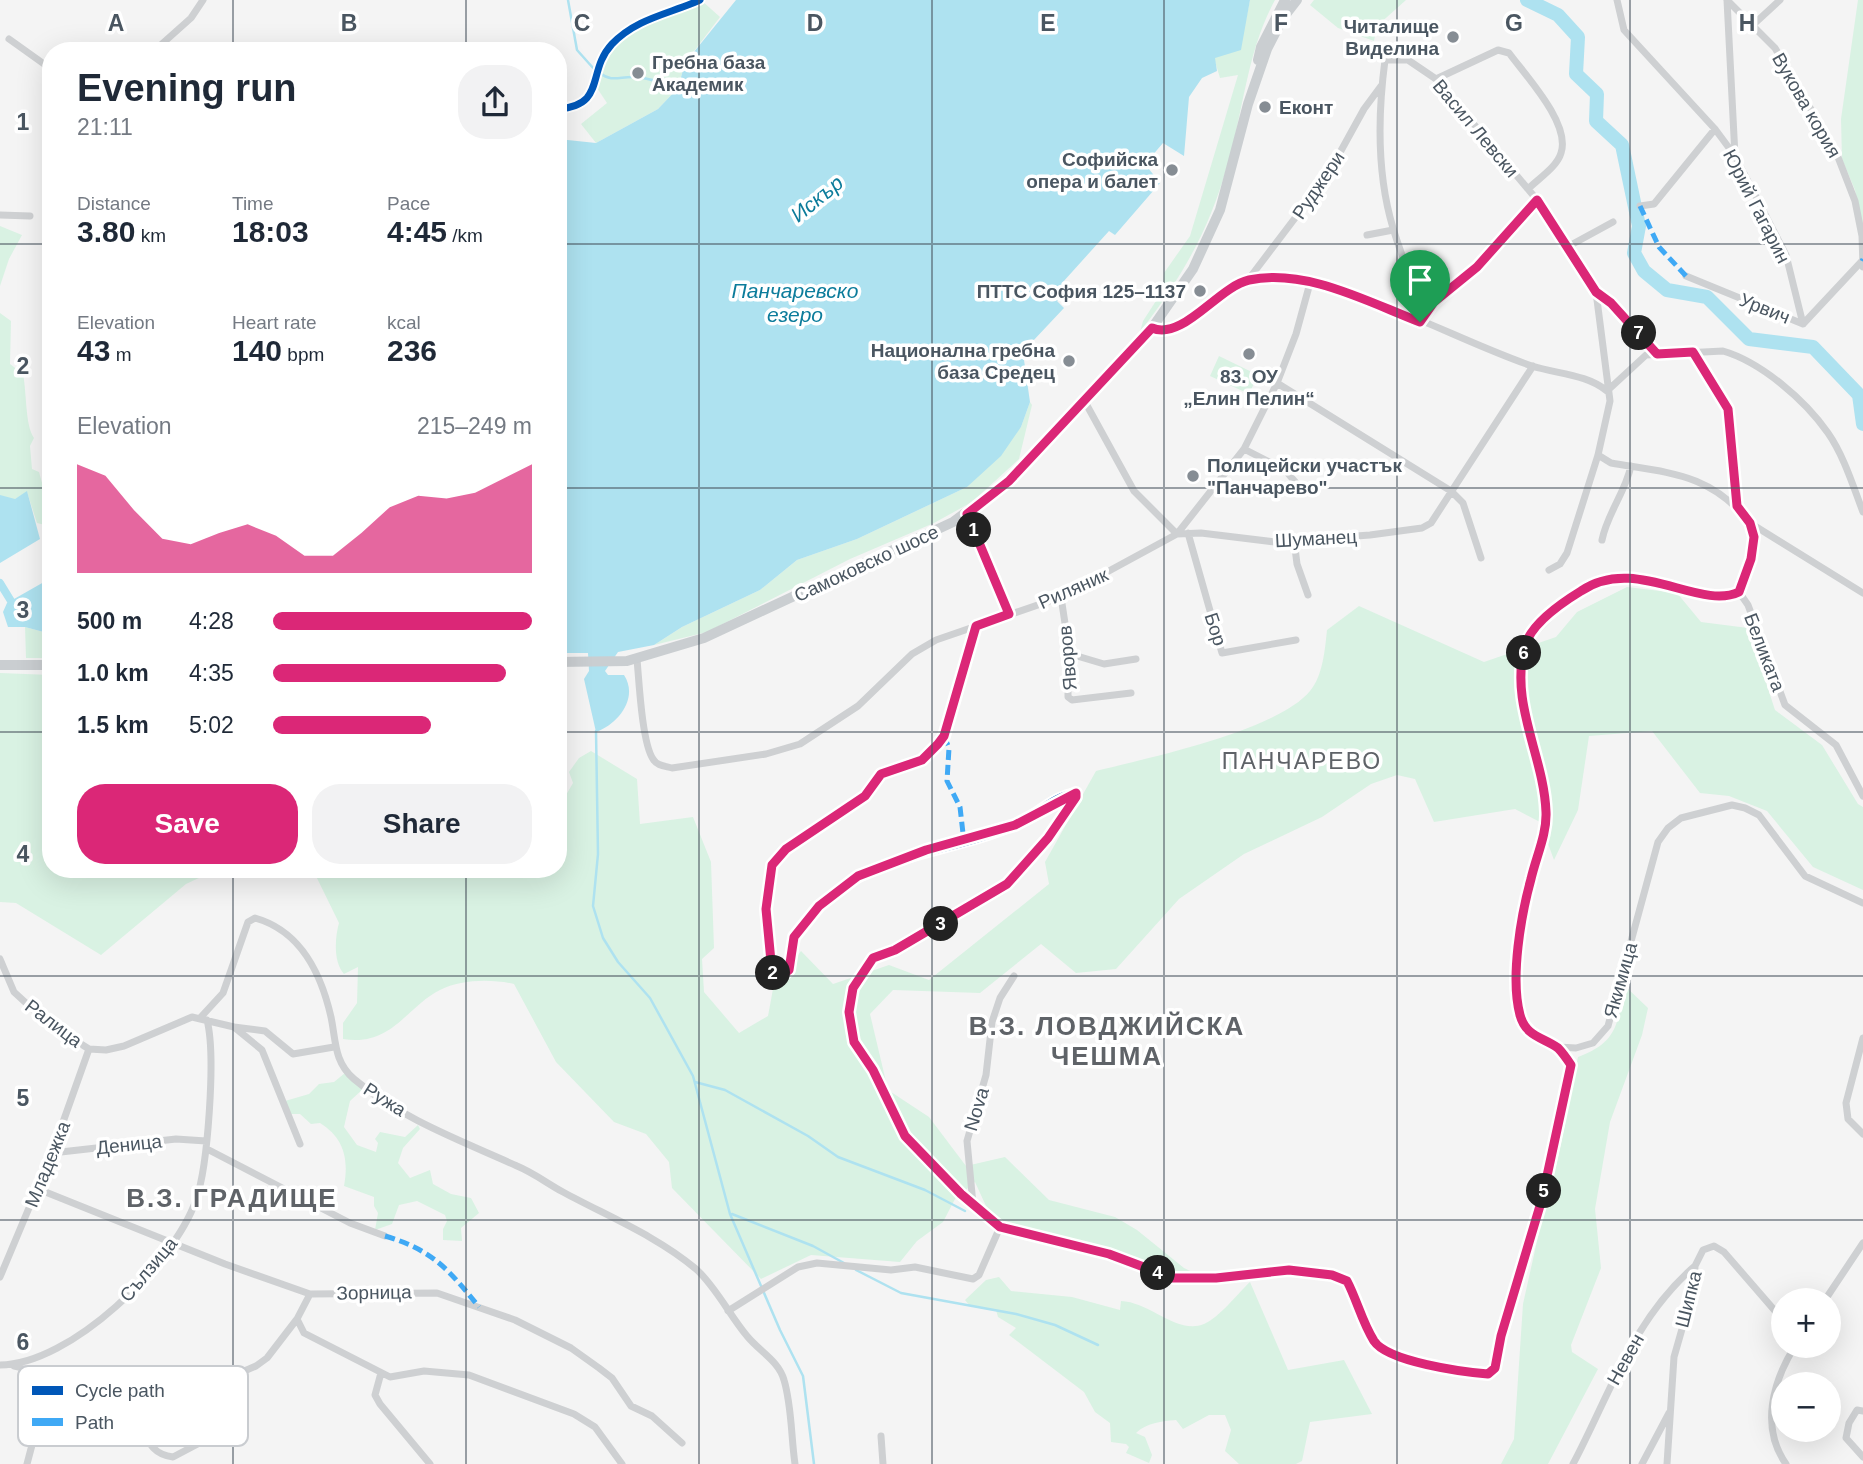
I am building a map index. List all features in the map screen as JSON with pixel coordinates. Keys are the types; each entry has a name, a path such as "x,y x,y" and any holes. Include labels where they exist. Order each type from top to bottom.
{"main road":[{"name":"Самоковско шосе","path":"567,662 637,659 704,638 967,514 1009,481 1152,328 1193,269 1206,245 1226,190 1261,47 1285,0"},
{"name":"Самоковско шосе","path":"1248,104 1267,49 1283,18 1297,0"},
{"path":"0,665 42,664"}],"street":[{"path":"164,42 183,26 203,0"},
{"name":"Юрий Гагарин","path":"1617,0 1624,30 1715,130 1735,156 1786,255 1803,324"},
{"path":"1727,0 1735,156"},
{"name":"Вукова кория","path":"1727,0 1754,24 1775,48 1836,152 1856,201 1863,264"},
{"path":"1754,24 1780,0"},
{"path":"9,39 42,63"},
{"path":"1436,79 1498,50 1509,53 1556,118 1563,139 1561,155 1528,189"},
{"name":"Васил Левски","path":"1381,86 1385,60 1408,60 1436,79 1537,200 1569,246 1596,292 1610,401 1598,455 1567,554 1560,564 1549,570"},
{"path":"1381,86 1382,163 1393,230 1418,304 1420,322"},
{"name":"Руджери","path":"1248,280 1327,176 1364,109 1381,86"},
{"path":"1640,206 1654,204 1715,130"},
{"path":"1420,322 1434,302 1477,267 1537,200"},
{"path":"0,215 30,216"},
{"path":"1569,246 1612,222"},
{"path":"1367,234 1393,230"},
{"name":"Урвич","path":"1686,276 1803,324 1863,264"},
{"path":"1152,328 1160,332 1174,330 1248,280 1292,279 1420,322 1533,366 1591,381 1607,391 1636,361 1646,355 1723,351 1734,354 1790,393 1828,433 1863,512"},
{"name":"Риляник","path":"637,659 651,757 658,765 672,768 766,754 800,744 858,706 912,654 936,640 1061,597 1177,534 1244,449 1277,383 1296,334 1310,283"},
{"path":"1596,292 1611,303 1657,354"},
{"path":"1693,352 1728,409 1737,506"},
{"name":"Шуманец","path":"1177,534 1275,542 1422,528 1430,523 1533,366"},
{"path":"1277,383 1451,491 1463,503 1481,558"},
{"path":"1084,400 1134,491 1177,534"},
{"path":"1244,449 1285,470 1297,484"},
{"path":"1598,455 1611,463 1698,479 1737,506 1750,523 1862,590"},
{"path":"1602,540 1604,528 1622,498 1631,466"},
{"path":"967,514 1009,614"},
{"name":"Беликата","path":"1750,523 1754,537 1751,559 1739,592 1748,605 1786,705 1836,745 1863,796"},
{"name":"Бор","path":"1188,533 1222,653 1296,640"},
{"path":"1294,540 1297,564 1308,595"},
{"path":"976,626 944,736 938,744 922,760 881,774 865,796 786,849 772,865 766,909 772,972 777,977 786,975 794,937 819,906 858,876 926,850 1015,825 1073,792 1076,797 1048,838 1007,884 895,950 873,958 851,994 849,1012 854,1042 873,1070 905,1136 1000,1227 1109,1254 1173,1278 1216,1278 1289,1270 1332,1275 1347,1281 1376,1343 1387,1351 1433,1366 1488,1374 1495,1368 1501,1336 1542,1199 1571,1065 1557,1047 1530,1032 1521,1019 1516,991 1523,912 1546,815 1545,794 1522,699 1525,643 1565,602 1599,581 1630,578 1718,596 1739,592"},
{"name":"Яворов","path":"1061,597 1068,653 1069,697 1072,701 1131,693"},
{"path":"1068,653 1104,664 1136,659"},
{"name":"Якимица","path":"1557,1047 1576,1048 1593,1043 1608,1026 1653,855 1668,828 1681,818 1732,805 1745,808 1759,815 1805,876 1863,903"},
{"name":"Ружа","path":"204,1019 223,993 245,925 255,918 270,922 293,939 312,963 332,1019 334,1047 346,1072 369,1091 482,1153 530,1171 649,1238 696,1270 784,1378 795,1464"},
{"name":"Ралица","path":"0,959 14,992 60,1032 89,1049 115,1049 186,1018 204,1019"},
{"name":"Nova","path":"974,1204 967,1141 986,1075 992,1022 1000,998 1014,976"},
{"path":"204,1019 265,1031 293,1054 334,1047"},
{"name":"Сълзица","path":"0,1365 9,1365 85,1333 147,1276 173,1241 195,1203 206,1145 210,1061 204,1019"},
{"path":"234,1027 262,1050 300,1144"},
{"path":"1863,1038 1846,1103 1848,1119 1863,1134"},
{"name":"Младежка","path":"0,1277 38,1189 89,1049"},
{"name":"Деница","path":"52,1153 176,1139 206,1145 358,1227 385,1236"},
{"name":"Зорница","path":"38,1189 173,1241 226,1265 310,1294 437,1293 515,1320 571,1348 599,1368 612,1378 631,1406 652,1416 682,1443"},
{"path":"727,1311 798,1267 817,1263 891,1270 915,1267 973,1279 979,1275 1000,1227"},
{"name":"Шипка","path":"1667,1464 1676,1342 1695,1282 1695,1266 1705,1247 1719,1248 1771,1306"},
{"path":"1833,1288 1862,1247"},
{"name":"Невен","path":"1573,1464 1634,1337 1677,1282 1695,1266"},
{"path":"248,1369 256,1366 297,1319 310,1294"},
{"path":"297,1319 304,1333 381,1373 398,1378 424,1371 469,1375 574,1414 595,1427 622,1464"},
{"path":"1786,1464 1778,1453 1770,1428 1773,1400 1791,1358"},
{"path":"9,1365 18,1368"},
{"path":"381,1373 375,1395 430,1464"},
{"path":"1863,1411 1857,1410 1849,1423 1846,1438 1863,1457"},
{"path":"1642,1464 1669,1413"},
{"path":"881,1436 883,1464"},
{"path":"27,1464 32,1446"},
{"path":"152,1446 162,1455 173,1457 194,1446"}],"green space":[{"name":"Гребна база Академик","path":"690,0 701,0 720,17 685,63 678,88 658,109 596,143 581,124 607,103 593,82 604,49 614,37 642,18"},
{"path":"1250,0 1275,0 1252,59 1220,188 1193,252 1140,332 1143,321 1163,290 1164,273 1190,236 1238,75 1220,78 1214,58 1246,20"},
{"path":"1314,0 1406,0 1377,26 1374,41 1338,28 1310,5"},
{"path":"1858,0 1863,0 1863,232 1855,190 1842,159 1841,119"},
{"path":"0,226 22,235 9,259 0,286"},
{"path":"0,313 11,321 10,364 23,374 28,417 34,438 30,446 32,469 39,472 42,483 42,524 37,523 27,492 0,508"},
{"path":"1219,356 1258,375 1249,394 1210,376"},
{"path":"1030,402 1032,405 1019,459 972,502 934,523 850,559 707,632 654,645 682,627 760,590 797,560 857,539 967,487 1021,427"},
{"path":"1627,587 1677,593 1701,622 1748,628 1775,710 1822,745 1858,804 1863,807 1863,890 1813,867 1767,811 1729,796 1700,793 1652,731 1589,736 1578,810 1554,860 1540,822 1515,809 1434,822 1415,779 1397,775 1371,784 1322,817 1244,854 1179,899 1116,969 1076,973 1041,944 980,993 893,990 870,1014 888,1090 929,1117 966,1166 1005,1157 1049,1200 1115,1217 1137,1230 1184,1268 1203,1277 1174,1275 1001,1225 986,1206 975,1182 955,1199 943,1222 917,1241 900,1262 811,1255 761,1279 672,1188 669,1162 646,1134 614,1122 556,1062 514,984 477,981 448,986 428,997 386,1031 360,1040 343,1039 343,1023 357,1003 358,967 344,974 340,969 336,949 339,923 317,878 567,878 567,793 573,783 569,772 579,758 591,751 637,779 640,824 693,817 711,862 714,948 702,959 704,992 739,1033 768,1016 773,989 801,951 833,984 889,965 929,980 1049,884 1045,862 1096,771 1210,741 1270,719 1293,705 1310,691 1318,678 1327,630 1359,606 1484,662 1556,637 1577,612"},
{"path":"25,627 42,632 42,658 26,658"},
{"path":"0,673 42,675 42,878 199,878 186,884 101,955 16,903 0,902"},
{"path":"1626,987 1648,1008 1642,1035 1610,1122 1595,1209 1601,1268 1571,1345 1572,1352 1598,1369 1548,1464 1501,1464 1514,1439 1523,1304 1578,1057 1601,1045 1613,1031"},
{"path":"345,1073 363,1089 350,1101 344,1127 357,1145 376,1152 378,1143 375,1139 380,1132 405,1137 418,1125 420,1129 403,1148 398,1163 410,1178 430,1170 433,1184 451,1194 471,1198 479,1213 461,1228 462,1241 443,1240 443,1229 447,1221 445,1215 417,1201 399,1205 392,1224 375,1230 378,1213 374,1206 374,1197 344,1186 345,1158 335,1135 320,1123 311,1124 300,1114 289,1114 285,1101 309,1094 319,1084 334,1082"},
{"path":"999,1277 1011,1291 1072,1297 1120,1310 1121,1301 1132,1303 1174,1322 1194,1326 1204,1324 1216,1316 1250,1282 1288,1370 1344,1360 1372,1414 1310,1422 1302,1461 1296,1464 1239,1464 1225,1451 1231,1430 1225,1415 1209,1415 1183,1429 1176,1420 1160,1422 1144,1427 1136,1433 1145,1437 1152,1455 1149,1463 1126,1453 1129,1447 1126,1444 1111,1442 1110,1423 1095,1412 1084,1392 1009,1335 1016,1328 998,1317 996,1310 970,1306 965,1300 986,1280"}],"water":[{"name":"Панчаревско езеро","path":"736,0 1250,0 1241,50 1215,58 1217,71 1202,78 1189,97 1184,156 1163,143 1145,164 1160,183 1115,235 1109,231 1063,282 1068,288 1057,301 1064,308 1032,342 1024,360 1030,402 1021,427 1001,456 967,487 857,539 797,560 760,590 682,627 654,645 618,652 605,671 608,675 624,675 628,684 628,701 612,723 596,732 584,679 589,671 588,653 567,653 567,140 596,143 658,109 678,88 685,63"},
{"path":"27,491 40,539 0,563 0,495 15,499"},
{"path":"42,583 42,632 25,627 8,627 3,612 7,603"}],"waterway":[{"path":"568,0 577,50 594,69"},
{"path":"1527,0 1558,15 1578,37 1576,74 1597,94 1596,121 1622,145 1639,226 1634,253 1644,271 1667,290 1707,297 1749,339 1813,347 1859,395 1863,424"},
{"path":"600,73 612,78 644,78 680,89"},
{"path":"0,583 11,601"},
{"path":"596,731 598,854 593,906 603,938 618,962 650,998 693,1076 730,1214 803,1376 814,1464"},
{"path":"695,1082 725,1090 808,1136 838,1157 925,1190 965,1211"},
{"path":"732,1214 813,1246 844,1263"},
{"path":"856,1270 901,1293 1016,1314 1055,1325 1098,1345"}],"marked path":[{"path":"1640,206 1659,247 1686,276"},
{"path":"944,736 949,748 947,781 960,807 964,842"},
{"path":"385,1236 416,1248 439,1263 479,1307"}],"cycle path":[{"path":"567,107 583,101 590,94 604,55 622,35 643,22 700,0"},
{"path":"976,626 944,736 938,745 922,760 881,774 865,796 786,849 772,865 766,909 772,972 779,978 787,970 798,931 819,906 841,888 888,865 1015,825 1052,801 1076,793 1076,797 1048,838 1007,884 895,950 873,958 853,988 849,1012 854,1042 873,1070 905,1136 961,1194 1000,1227 1109,1254 1173,1278 1216,1278 1289,1270 1332,1275 1347,1281 1370,1334 1382,1348 1410,1360 1462,1371 1488,1373 1495,1368 1510,1305 1546,1185 1557,1134 1571,1065 1557,1047"}],"place":[{"name":"Читалище Виделина","path":"1453,37"},
{"name":"Гребна база Академик","path":"638,73"},
{"name":"Еконт","path":"1265,107"},
{"name":"Софийска опера и балет","path":"1172,170"},
{"name":"ПТТС София 125–1137","path":"1200,291"},
{"name":"83. ОУ „Елин Пелин“","path":"1249,354"},
{"name":"Национална гребна база Средец","path":"1069,361"},
{"name":"Полицейски участък \"Панчарево\"","path":"1193,476"}],"district":[{"name":"ПАНЧАРЕВО","path":"1302,761"},
{"name":"В.З. ЛОВДЖИЙСКА ЧЕШМА","path":"1107,1041"},
{"name":"В.З. ГРАДИЩЕ","path":"232,1198"}],"route":[{"path":"1537,200 1548,213 1596,292 1611,303 1657,354 1693,352 1728,409 1737,506 1750,523 1754,537 1751,559 1739,592 1734,595 1718,596 1615,577 1583,589 1565,602 1525,643 1522,699 1545,794 1546,815 1545,830 1523,912 1516,991 1521,1019 1530,1032 1546,1044 1557,1047 1571,1065 1542,1199 1501,1336 1495,1368 1488,1374 1433,1366 1387,1351 1376,1343 1347,1281 1332,1275 1289,1270 1216,1278 1173,1278 1109,1254 1000,1227 961,1194 905,1136 873,1070 854,1042 849,1026 853,988 873,958 895,950 1007,884 1048,838 1076,797 1076,793 1053,802 1015,825 964,842 926,850 858,876 819,906 794,937 789,970 779,978 772,972 766,909 769,874 777,857 865,796 881,774 922,760 944,736 976,626 1009,614 967,514 1009,481 1152,328 1160,332 1174,330 1248,280 1283,279 1343,292 1420,322 1434,302 1477,267 1537,200"}],"water label":[{"name":"Искър","path":"817,199"}]}
